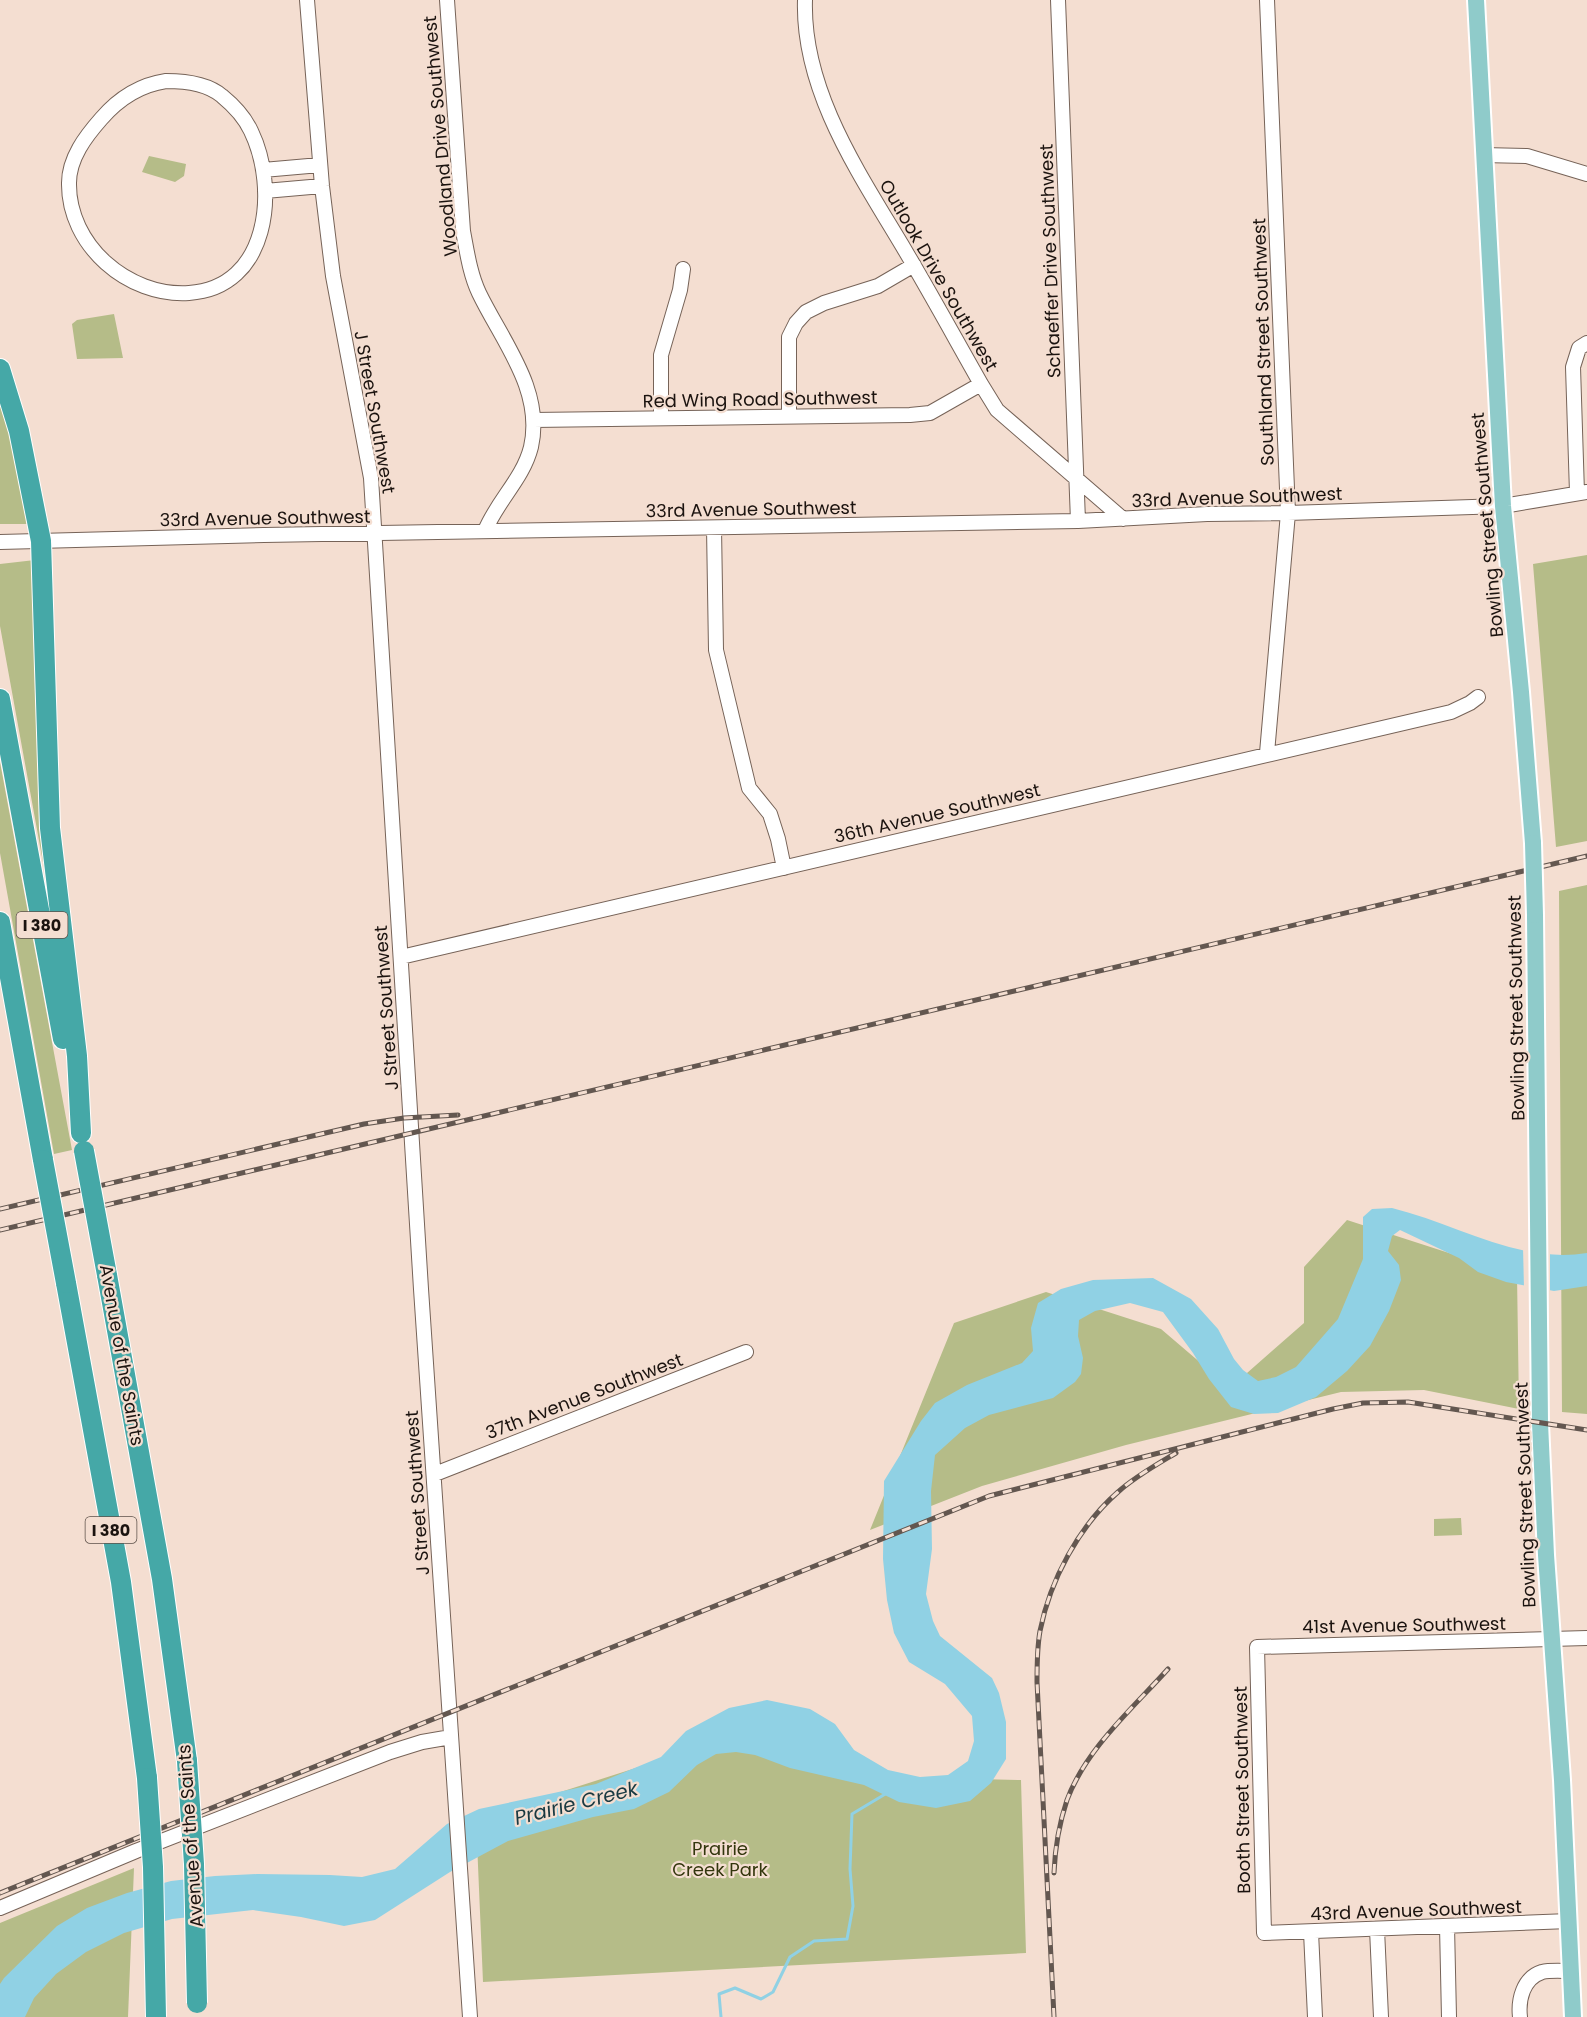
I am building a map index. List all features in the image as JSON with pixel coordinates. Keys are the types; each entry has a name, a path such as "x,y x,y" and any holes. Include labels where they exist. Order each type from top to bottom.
{"highway":[{"path":"0,369 19,431 41,541 50,828 77,1056 82,1142"},
{"name":"Avenue of the Saints","path":"0,699 162,1579 187,1761 194,1864 196,2010"},
{"name":"I 380","path":"0,922 121,1582 147,1778 154,1890 156,2017"},
{"path":"0,994 34,1111"}],"main road":[{"name":"Bowling Street Southwest","path":"1476,0 1503,506 1533,843 1540,1423 1551,1640 1562,1780 1573,2017"}],"street":[{"name":"J Street Southwest","path":"307,0 320,165 333,276 369,469 375,535 470,2017"},
{"name":"Woodland Drive Southwest","path":"447,0 463,231 469,263 478,292 517,363 530,392 533,420 531,446 522,470 490,519 485,531"},
{"name":"Outlook Drive Southwest","path":"805,0 808,45 826,105 855,165 981,384 997,410 1123,519"},
{"name":"Schaeffer Drive Southwest","path":"1058,0 1078,521"},
{"name":"Southland Street Southwest","path":"1267,0 1288,513 1267,753"},
{"path":"166,81 194,84 221,95 243,118 251,129 263,170 265,191 260,236 241,271 230,280 212,288 191,293 166,293 147,288 126,278 103,261 80,230 72,208 69,181 75,157 86,137 110,108 129,93 152,83 166,81"},
{"path":"1483,155 1527,156 1587,174"},
{"path":"263,170 320,165"},
{"path":"265,191 322,186"},
{"path":"789,415 789,337 796,323 806,312 824,303 878,286 914,266"},
{"path":"661,418 661,355 680,290 683,269"},
{"path":"1582,493 1573,368 1583,345"},
{"name":"Red Wing Road Southwest","path":"533,420 910,415 930,412 981,384"},
{"name":"33rd Avenue Southwest","path":"0,542 1078,521 1207,514 1503,506 1582,493"},
{"path":"714,528 716,650 749,788 770,814 784,868"},
{"name":"36th Avenue Southwest","path":"401,957 1267,753 1451,712 1478,697"},
{"name":"37th Avenue Southwest","path":"435,1474 746,1352"},
{"name":"41st Avenue Southwest","path":"1257,1647 1587,1638"},
{"name":"Booth Street Southwest","path":"1257,1647 1264,1933"},
{"path":"0,1908 136,1851 390,1752 422,1742 451,1737"},
{"name":"43rd Avenue Southwest","path":"1264,1933 1569,1921"},
{"path":"1447,1926 1449,2017"},
{"path":"1377,1929 1381,2017"},
{"path":"1311,1932 1314,2017"},
{"path":"1520,2017 1521,1994 1529,1979 1542,1972 1571,1971"}],"green space":[{"path":"149,156 186,164 184,176 175,182 142,172"},
{"path":"114,314 123,358 77,359 72,324 77,320"},
{"path":"0,389 29,522 26,524 0,524"},
{"path":"1587,555 1587,841 1556,847 1533,564"},
{"path":"35,560 50,901 0,626 0,564"},
{"path":"0,762 72,1150 54,1154 0,853"},
{"path":"1587,885 1587,1414 1562,1412 1559,891"},
{"path":"1347,1220 1517,1275 1519,1409 1424,1390 1341,1392 1126,1445 982,1486 870,1530 954,1323 1046,1292 1161,1329 1230,1388 1304,1323 1304,1267"},
{"path":"1461,1518 1462,1535 1434,1536 1434,1519"},
{"name":"Prairie Creek Park","path":"714,1743 895,1777 1021,1780 1026,1953 483,1982 476,1819"},
{"path":"134,1868 128,2017 0,2017 0,1923"}],"water":[{"name":"Prairie Creek","path":"1392,1208 1513,1248 1562,1255 1587,1253 1587,1286 1554,1291 1506,1282 1478,1272 1459,1258 1400,1230 1392,1236 1388,1251 1399,1265 1401,1280 1389,1311 1370,1346 1347,1371 1316,1397 1278,1413 1254,1414 1231,1407 1163,1312 1130,1303 1095,1311 1079,1320 1078,1336 1083,1358 1081,1374 1075,1382 1053,1398 989,1415 965,1428 935,1455 931,1491 932,1549 926,1594 933,1621 940,1636 992,1678 999,1693 1006,1722 1006,1759 991,1783 970,1801 936,1808 899,1802 864,1785 790,1768 755,1755 736,1752 716,1754 697,1765 669,1792 634,1809 593,1817 508,1841 450,1872 375,1920 344,1926 253,1910 172,1919 124,1933 86,1952 56,1974 34,1998 25,2017 0,2017 0,1984 4,1978 57,1926 87,1908 127,1893 171,1881 257,1874 362,1877 395,1869 447,1824 479,1809 596,1784 661,1757 686,1731 729,1708 767,1700 810,1709 835,1724 854,1750 888,1770 920,1777 948,1775 968,1761 974,1741 972,1716 945,1684 909,1662 894,1633 887,1600 883,1559 884,1481 921,1421 935,1403 967,1385 1022,1363 1033,1351 1031,1328 1038,1303 1061,1289 1093,1280 1153,1278 1191,1299 1218,1329 1234,1359 1243,1370 1258,1381 1276,1377 1296,1367 1338,1319 1363,1259 1363,1217 1372,1209"}],"pier":[{"path":"1523,1247 1550,1252 1550,1293 1524,1288"}],"waterway":[{"path":"721,2017 719,1994 735,1988 761,1999 773,1992 790,1957 814,1941 847,1939 853,1906 850,1869 852,1814 887,1793"}],"railway":[{"path":"0,1230 1587,856"},
{"path":"0,1209 364,1124 404,1118 458,1115"},
{"path":"0,1893 989,1496 1363,1403 1408,1402 1587,1430"},
{"path":"1054,2017 1037,1682 1040,1631 1059,1574 1068,1555 1091,1521 1125,1486 1176,1453"},
{"path":"1054,1873 1056,1845 1062,1818 1075,1781 1111,1730 1168,1669"}]}
